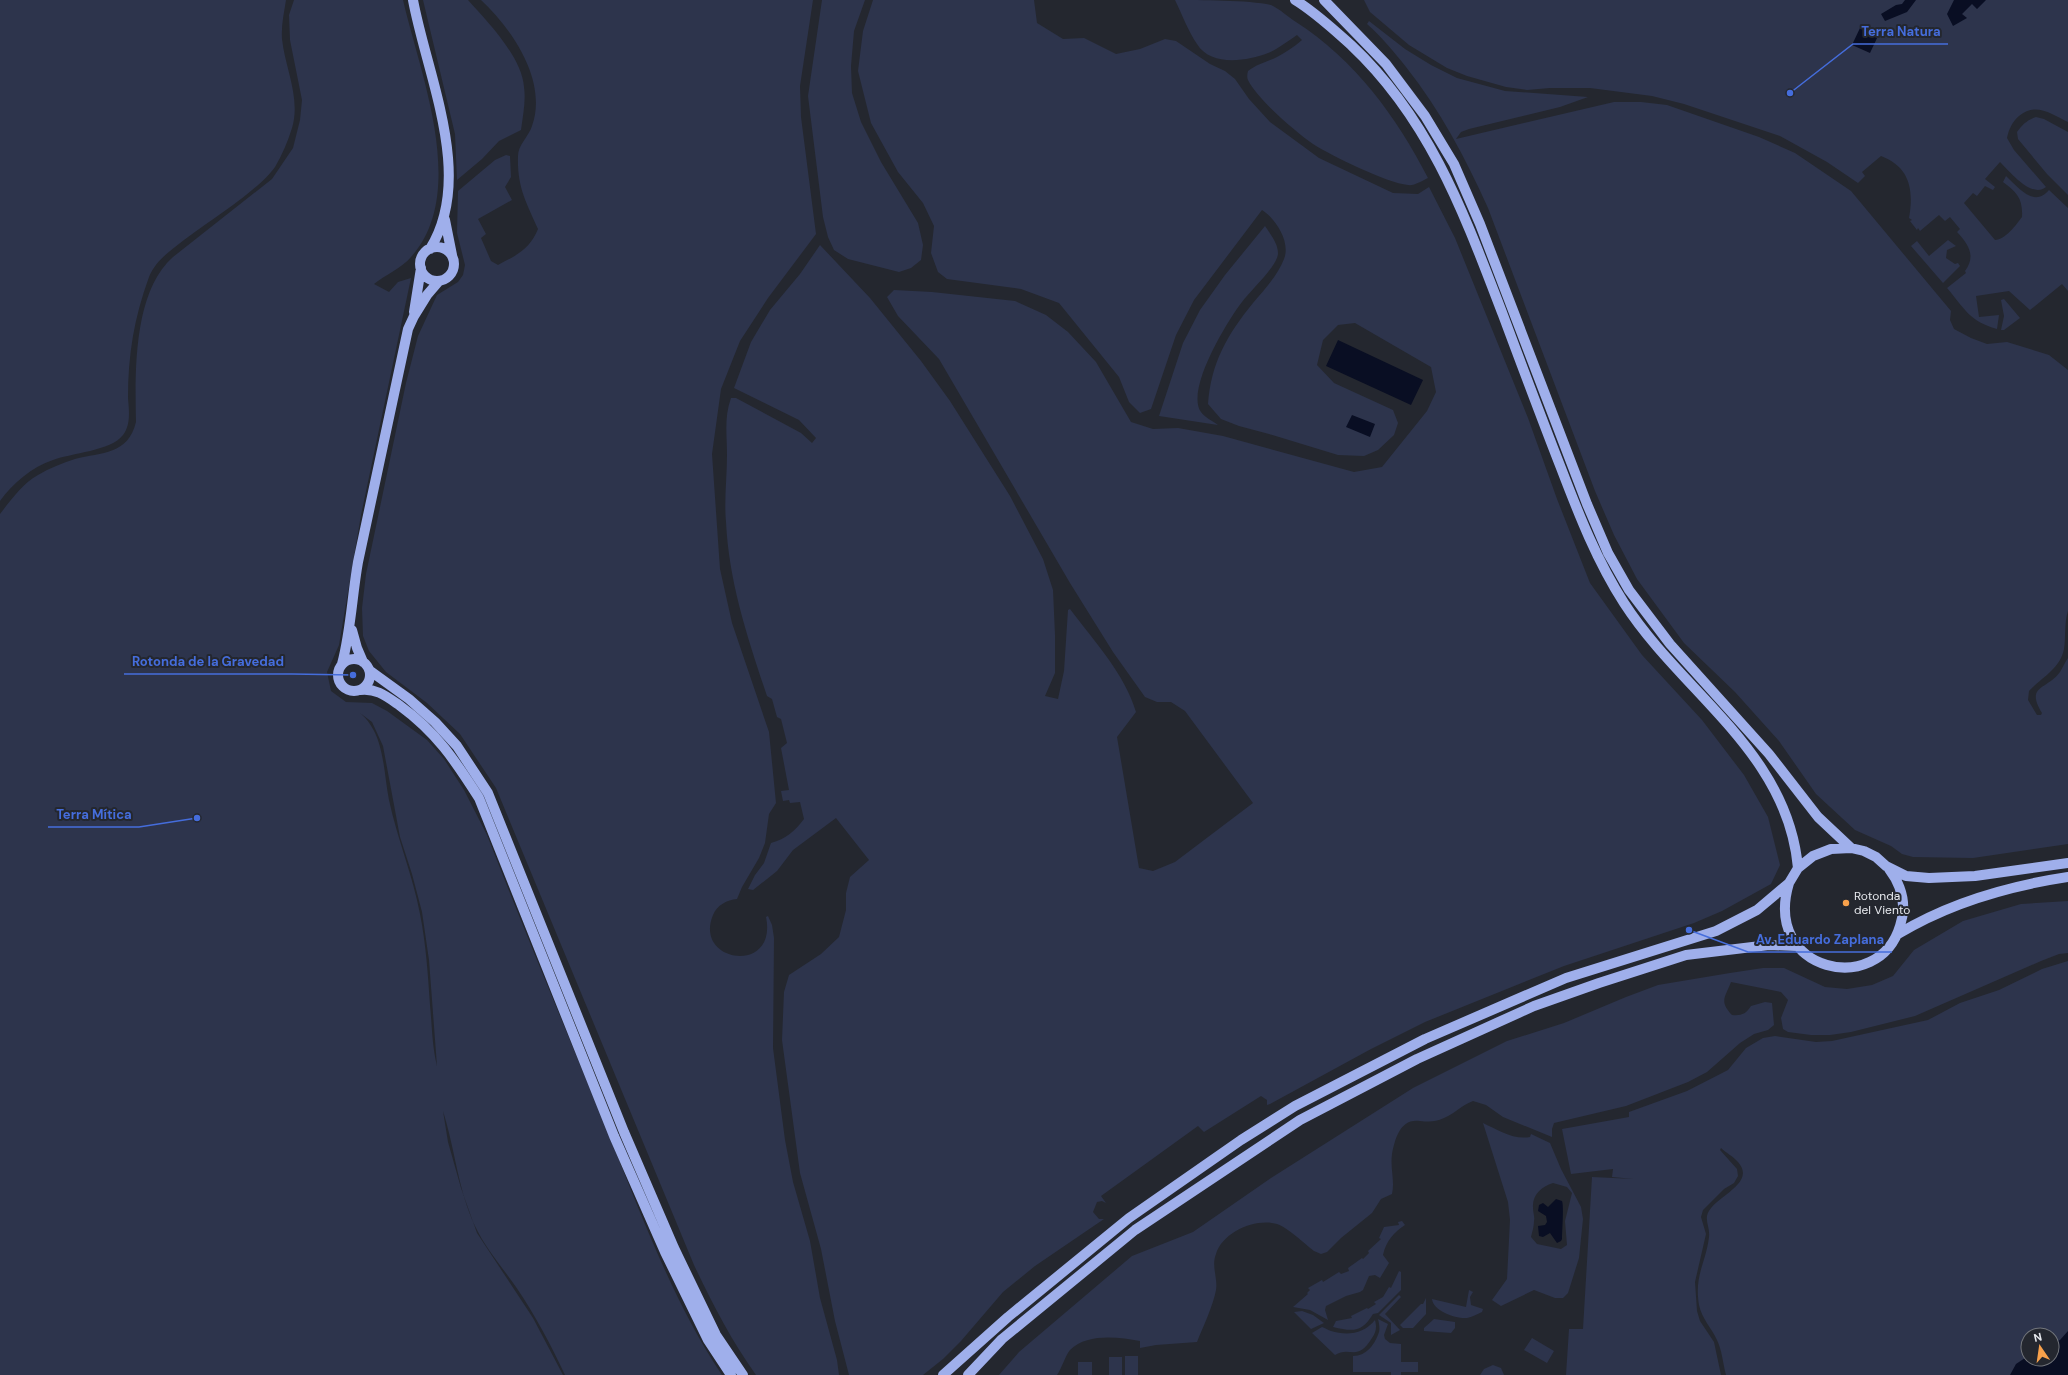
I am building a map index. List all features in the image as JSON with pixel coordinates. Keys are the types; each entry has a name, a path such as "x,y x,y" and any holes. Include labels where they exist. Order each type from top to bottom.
{"main road":[{"path":"413,0 419,34 442,120 448,171 448,194 444,218 440,231 430,249"},
{"path":"1295,0 1326,23 1361,55 1398,99 1432,150 1451,185 1480,255 1576,507 1598,558 1611,582 1640,626 1679,672 1729,724 1757,760 1783,806 1796,847 1798,868"},
{"path":"1324,0 1386,64 1425,116 1454,164 1487,242 1587,504 1608,553 1629,590 1670,644 1769,754 1818,817 1851,848"},
{"path":"421,268 427,278 439,280 448,277 452,273 455,263 444,218"},
{"path":"453,256 442,247 425,251 421,259 414,316 401,359 359,556 353,590 351,621 338,677 342,686 352,691 373,690 384,695 432,732 449,752 479,798 600,1100 661,1245 708,1340 731,1375"},
{"path":"414,316 439,280"},
{"path":"351,621 357,648 366,666 369,679 360,690"},
{"path":"342,664 350,659 366,666 409,699 435,722 457,746 488,793 624,1132 674,1248 716,1335 743,1375"},
{"path":"1851,848 1864,851 1876,857 1886,866 1897,880 1903,898 1903,916 1898,934 1886,950 1876,958 1870,962 1851,968 1831,967 1812,959 1797,946 1788,932 1784,916 1784,899 1789,883 1798,868 1813,856 1831,849 1851,848"},
{"path":"1886,866 1906,876 1929,878 1975,876 2068,863"},
{"path":"1898,934 1925,918 1962,902 2027,883 2068,877"},
{"path":"943,1375 1008,1317 1128,1218 1241,1140 1295,1106 1425,1039 1532,992 1566,978 1716,931 1757,910 1789,883"},
{"path":"968,1375 1002,1339 1135,1230 1300,1120 1410,1062 1534,1006 1599,982 1686,955 1769,945 1797,946"}],"shaded area":[{"path":"0,0 286,0 282,24 282,39 292,83 295,106 289,138 275,167 246,195 169,252 159,261 152,271 139,307 133,337 128,382 129,417 126,431 110,445 45,463 30,471 11,488 0,501"},
{"path":"294,0 403,0 428,97 435,132 438,167 437,200 428,230 407,261 374,284 389,292 398,282 411,278 361,515 339,645 327,672 331,691 346,702 372,703 387,711 427,740 444,759 464,790 487,835 646,1227 689,1319 722,1375 565,1375 530,1308 494,1258 475,1226 472,1218 477,1233 533,1318 563,1375 0,1375 0,514 22,488 38,475 75,459 113,450 127,441 132,433 136,422 136,380 139,334 143,312 150,291 160,272 173,257 272,179 293,148 300,120 302,100 290,40 289,15","holes":["360,713 372,722 383,746 400,837 422,912 429,960 437,1066 433,1043 428,971 417,900 392,814 379,742 374,731","443,1111 464,1197 448,1142"]},
{"path":"423,0 468,0 502,40 517,64 522,76 525,92 521,130 499,141 482,159 457,180 455,134"},
{"path":"481,0 813,0 800,86 801,117 816,234 768,298 740,341 721,389 712,454 720,569 732,623 769,732 776,803 769,814 765,843 759,858 742,887 737,899 717,908 713,915 710,931 715,944 724,952 736,956 749,955 760,948 766,936 766,917 768,916 772,925 774,938 773,1048 785,1140 793,1182 810,1241 820,1298 837,1360 839,1375 756,1375 747,1362 722,1321 694,1265 496,788 460,734 427,703 386,672 369,651 363,636 362,608 366,574 406,383 418,336 437,295 458,282 463,275 465,265 457,233 458,191 495,160 506,155 510,156 511,177 505,187 512,200 478,219 486,234 481,238 491,261 498,265 522,251 531,242 538,229 523,194 518,167 518,152 531,130 536,109 535,91 531,74 515,41 493,12"},
{"path":"822,0 865,0 854,31 851,66 852,93 861,122 881,162 918,223 923,245 921,260 911,268 899,272 848,259 834,250 828,237 823,217 808,96"},
{"path":"873,0 1034,0 1037,23 1063,39 1084,38 1116,54 1140,49 1165,39 1176,41 1210,64 1225,71 1235,79 1249,99 1270,122 1319,158 1393,193 1418,194 1429,187 1455,238 1528,418 1557,499 1590,583 1642,655 1702,720 1744,775 1768,817 1780,865 1771,884 1722,911 1694,923 1564,966 1425,1022 1371,1049 1270,1104 1267,1105 1267,1100 1261,1096 1204,1132 1198,1126 1101,1196 1106,1203 1102,1201 1097,1202 1093,1212 1099,1219 1104,1219 1035,1266 1003,1292 961,1341 943,1359 923,1375 849,1375 835,1321 821,1249 800,1173 782,1040 784,992 789,975 821,954 839,937 846,910 846,893 850,877 869,860 836,818 793,850 777,871 753,890 748,889 755,875 764,863 771,843 790,834 804,819 800,802 790,803 789,800 783,801 781,791 789,790 781,748 787,743 781,719 777,717 772,699 767,696 753,653 740,610 731,567 725,505 727,463 726,426 727,412 731,398 736,398 801,433 812,443 816,438 799,420 734,388 751,342 770,310 800,274 820,245 870,298 921,361 950,401 1010,496 1043,559 1053,590 1055,635 1055,673 1045,696 1058,699 1064,671 1068,610 1070,609 1117,671 1131,698 1136,712 1117,737 1139,868 1153,871 1175,862 1253,803 1185,711 1171,702 1157,702 1145,697 1113,652 1070,583 939,359 898,316 887,297 894,290 932,292 1015,301 1046,315 1068,332 1096,362 1131,422 1153,429 1178,428 1223,436 1354,472 1382,467 1427,411 1436,392 1431,367 1355,323 1338,325 1323,340 1317,365 1334,383 1393,410 1398,423 1394,435 1378,450 1364,456 1338,455 1239,426 1221,419 1208,404 1217,362 1228,338 1278,271 1286,252 1284,238 1277,225 1262,210 1194,300 1176,335 1151,409 1140,413 1129,402 1119,377 1059,303 1021,289 947,279 938,272 931,253 934,226 923,203 898,172 871,123 858,71 863,31"},
{"path":"1175,0 1261,3 1271,5 1281,11 1317,37 1337,54 1372,91 1388,111 1416,155 1428,178 1413,185 1408,185 1387,179 1346,162 1306,139 1268,105 1248,80 1248,71 1277,57 1296,45 1302,40 1297,35 1268,53 1259,56 1240,60 1220,59 1203,51 1197,44"},
{"path":"1364,0 2068,0 2068,122 2044,111 2031,110 2025,112 2014,121 2007,138 2014,150 2046,187 2040,190 2034,190 2028,187 2000,162 1985,179 1995,187 1993,190 1985,186 1977,196 1973,193 1964,203 1995,240 2003,238 2022,217 2021,205 2018,196 2003,182 2006,176 2021,190 2032,197 2043,195 2049,190 2068,208 2068,291 2062,284 2030,310 2009,291 1976,296 1979,317 1999,315 1997,329 1988,326 1968,313 1947,288 1966,273 1965,271 1970,260 1970,251 1968,246 1957,232 1960,229 1950,217 1945,221 1939,215 1920,231 1918,228 1917,230 1910,221 1912,220 1909,218 1911,198 1908,181 1904,173 1891,161 1881,156 1862,172 1865,176 1858,183 1827,162 1780,136 1684,104 1652,96 1590,88 1550,88 1527,90 1506,87 1467,76 1447,68 1409,45 1370,12"},
{"path":"1905,0 1916,0 1907,12 1885,21 1881,14 1896,5 1902,4"},
{"path":"1954,0 1986,0 1977,9 1972,4 1962,14 1967,18 1953,26 1947,14"},
{"path":"1369,21 1405,49 1431,65 1457,78 1505,91 1588,97 1560,107 1469,129 1461,132 1456,139 1614,102 1641,102 1667,105 1759,137 1795,153 1851,191 1951,311 1950,320 1954,329 1987,344 2007,342 2049,355 2068,370 2068,611 2065,644 2059,662 2029,691 2028,700 2037,715 2041,715 2042,713 2037,704 2037,692 2055,678 2068,658 2068,844 1973,858 1913,857 1902,854 1891,846 1855,830 1816,794 1779,741 1735,692 1684,643 1637,579 1614,535 1595,491 1488,208 1470,170 1451,134 1430,100 1397,56 1367,24"},
{"path":"1860,28 1878,36 1870,53 1852,45"},
{"path":"2036,117 2044,119 2068,132 2068,195 2047,174 2018,139 2017,132 2019,129 2027,121"},
{"path":"1265,226 1277,246 1277,258 1274,265 1242,302 1227,324 1203,372 1199,388 1198,402 1202,414 1218,425 1159,416 1183,343 1200,310 1225,275"},
{"path":"1948,240 1956,246 1947,250 1946,258 1955,264 1958,263 1960,266 1943,283 1911,246 1917,241 1929,256"},
{"path":"2004,299 2020,318 2004,330 2001,330 2004,316 2001,300"},
{"path":"1338,340 1423,380 1411,405 1326,366"},
{"path":"1352,415 1375,424 1370,437 1346,427"},
{"path":"2068,901 2068,953 2059,954 2041,961 1915,1016 1851,1032 1830,1035 1811,1035 1788,1032 1783,1029 1781,1018 1788,1000 1781,992 1731,982 1724,999 1724,1003 1732,1015 1743,1014 1751,1006 1765,1002 1772,1003 1774,1025 1768,1030 1754,1034 1740,1043 1707,1072 1688,1082 1626,1106 1554,1123 1552,1137 1503,1117 1486,1105 1473,1101 1448,1116 1438,1120 1430,1122 1413,1121 1408,1123 1403,1126 1397,1136 1393,1148 1392,1194 1381,1199 1372,1213 1341,1238 1327,1252 1321,1254 1314,1251 1286,1228 1277,1224 1259,1223 1250,1225 1241,1228 1225,1239 1216,1254 1214,1263 1216,1281 1215,1296 1197,1342 1156,1345 1140,1348 1140,1341 1122,1338 1094,1339 1085,1341 1070,1350 1057,1375 999,1375 1019,1352 1132,1256 1193,1232 1271,1178 1413,1088 1507,1041 1564,1023 1658,985 1730,973 1763,968 1784,968 1825,987 1847,989 1872,985 1893,976 1914,950 1963,921 2021,904"},
{"path":"2068,961 2068,1375 1726,1375 1719,1344 1702,1315 1698,1295 1699,1277 1708,1246 1709,1231 1707,1216 1710,1209 1738,1184 1742,1177 1743,1170 1738,1162 1721,1148 1720,1150 1737,1169 1738,1176 1734,1183 1724,1189 1703,1210 1701,1217 1706,1234 1695,1282 1697,1311 1700,1321 1714,1342 1721,1375 1566,1375 1569,1329 1583,1329 1592,1177 1634,1179 1612,1177 1613,1169 1571,1174 1562,1129 1629,1117 1629,1112 1687,1091 1728,1070 1746,1048 1763,1038 1775,1036 1816,1042 1832,1041 1928,1020 1960,1003 1999,990 2042,969"},
{"path":"1483,1123 1512,1136 1524,1138 1530,1137 1531,1134 1550,1143 1561,1169 1581,1207 1583,1219 1579,1258 1568,1293 1563,1298 1555,1298 1534,1290 1501,1306 1492,1300 1507,1279 1510,1220 1508,1202","holes":["1553,1183 1567,1187 1572,1193 1565,1221 1567,1245 1561,1249 1537,1244 1531,1237 1534,1219 1533,1203 1536,1195 1541,1189"]},
{"path":"1556,1199 1562,1201 1563,1208 1562,1239 1557,1243 1550,1233 1543,1237 1539,1236 1538,1226 1545,1225 1547,1222 1546,1216 1538,1211 1539,1205 1543,1203 1548,1207"},
{"path":"1402,1221 1405,1225 1391,1237 1384,1250 1383,1255 1389,1263 1380,1278 1375,1275 1369,1276 1363,1290 1346,1296 1326,1306 1325,1310 1328,1320 1310,1310 1293,1307 1308,1294 1307,1293 1310,1290 1308,1288 1322,1280 1323,1282 1339,1272 1341,1274 1349,1271 1348,1268 1362,1258 1363,1259 1369,1253 1368,1251 1381,1239 1379,1238 1384,1227 1399,1225 1398,1222"},
{"path":"1399,1271 1401,1272 1401,1290 1378,1313 1373,1314 1365,1324 1357,1329 1347,1330 1333,1327 1336,1321 1352,1318 1351,1316 1376,1304 1374,1302 1383,1297 1389,1287 1391,1288"},
{"path":"1469,1290 1473,1292 1470,1297 1471,1305 1483,1309 1482,1312 1473,1316 1462,1318 1451,1316 1441,1311 1433,1303 1432,1299 1466,1307"},
{"path":"1399,1295 1401,1297 1385,1314 1400,1330 1391,1335 1391,1323 1379,1315"},
{"path":"1426,1298 1426,1314 1413,1328 1403,1328 1400,1325 1421,1304 1423,1304"},
{"path":"1302,1311 1313,1315 1324,1323 1311,1329 1294,1312"},
{"path":"1378,1319 1388,1324 1384,1335 1385,1339 1390,1343 1401,1344 1401,1362 1418,1362 1418,1372 1401,1372 1401,1375 1391,1375 1391,1372 1353,1372 1353,1356 1366,1352 1373,1345 1379,1332"},
{"path":"1434,1319 1455,1322 1455,1328 1451,1333 1424,1331 1424,1328"},
{"path":"1375,1320 1376,1328 1373,1336 1367,1345 1358,1352 1340,1352 1335,1355 1312,1333 1322,1327 1337,1333 1355,1333 1371,1325"},
{"path":"2068,1331 2068,1375 2010,1375 2016,1364 2020,1361 2020,1367 2060,1367 2060,1340"},
{"path":"1532,1338 1554,1351 1547,1363 1524,1350"},
{"path":"1125,1356 1138,1356 1138,1375 1125,1375"},
{"path":"1109,1357 1122,1357 1122,1375 1109,1375"},
{"path":"1078,1362 1092,1362 1092,1375 1078,1375"},
{"path":"1493,1365 1501,1368 1504,1375 1480,1375 1484,1369"}],"place":[{"name":"Terra Natura","path":"1790,93"},
{"name":"Rotonda de la Gravedad","path":"353,675"},
{"name":"Terra Mítica","path":"197,818"},
{"name":"Rotonda del Viento","path":"1846,903"},
{"name":"Av. Eduardo Zaplana","path":"1689,930"}]}
